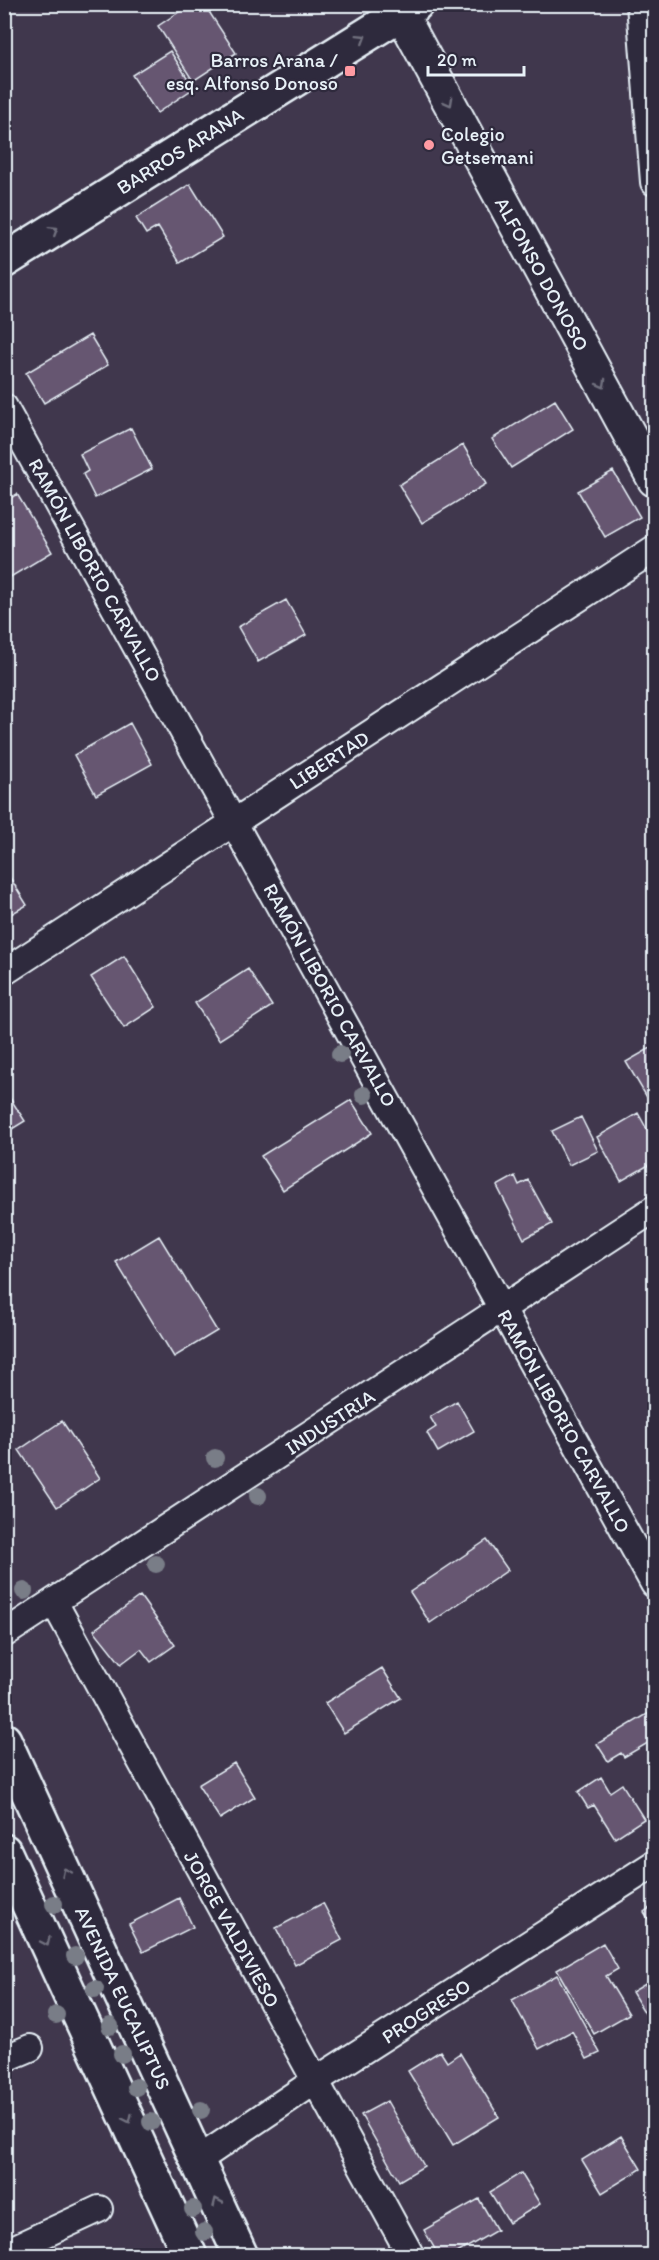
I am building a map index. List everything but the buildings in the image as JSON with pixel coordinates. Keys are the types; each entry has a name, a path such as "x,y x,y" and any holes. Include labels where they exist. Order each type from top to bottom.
{"main road":[{"name":"BARROS ARANA","path":"4,261 404,8"},
{"name":"AVENIDA EUCALIPTUS","path":"4,1740 242,2256"},
{"path":"4,1851 190,2256"}],"street":[{"path":"640,4 654,182"},
{"name":"ALFONSO DONOSO","path":"404,8 654,480"},
{"name":"RAMÓN LIBORIO CARVALLO","path":"4,407 654,1584"},
{"name":"LIBERTAD","path":"4,972 654,549"},
{"name":"INDUSTRIA","path":"4,1634 654,1209"},
{"name":"JORGE VALDIVIESO","path":"54,1602 411,2256"},
{"name":"PROGRESO","path":"198,2160 315,2081 654,1864"},
{"path":"4,2059 30,2048"},
{"path":"4,2253 99,2209"}],"place":[{"name":"Barros Arana / esq. Alfonso Donoso","path":"350,71"},
{"name":"Colegio Getsemani","path":"429,145"}]}
